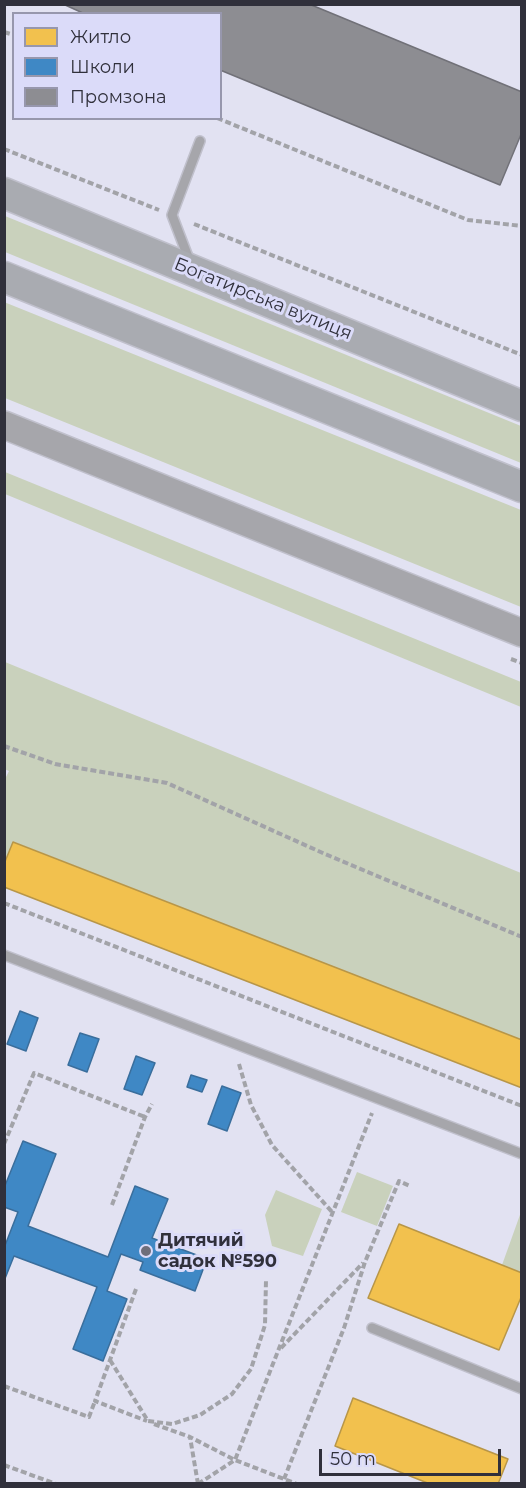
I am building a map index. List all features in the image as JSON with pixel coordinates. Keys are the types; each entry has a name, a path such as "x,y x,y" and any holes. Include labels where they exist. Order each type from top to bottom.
{"main road":[{"name":"Богатирська вулиця","path":"4,193 522,406"},
{"path":"4,278 522,487"},
{"path":"4,425 522,633"}],"lane":[{"path":"192,270 172,215 200,141"},
{"path":"4,955 522,1154"},
{"path":"372,1328 522,1389"}],"path":[{"path":"222,120 468,220 522,226"},
{"path":"4,149 522,355"},
{"path":"4,746 55,764 167,783 335,858 522,937"},
{"path":"4,903 522,1106"},
{"path":"234,1044 251,1105 272,1145 333,1213"},
{"path":"4,1144 34,1074 145,1117"},
{"path":"190,1437 198,1484 235,1460 378,1099"},
{"path":"111,1205 145,1117 153,1104"},
{"path":"284,1479 344,1328 365,1262 399,1181 410,1186"},
{"path":"278,1351 365,1262"},
{"path":"148,1421 172,1424 200,1416 232,1394 251,1369 265,1325 266,1280"},
{"path":"4,1386 89,1417 136,1288"},
{"path":"110,1360 148,1421"},
{"path":"95,1401 190,1437 235,1460 297,1484"},
{"path":"4,1465 56,1484"}],"green space":[{"path":"5,216 521,426 521,463 5,252"},
{"path":"4,302 521,510 521,607 5,398"},
{"path":"5,472 521,682 521,707 5,494"},
{"path":"5,662 521,873 521,1040 14,842 5,864 4,781 9,771 4,769"},
{"path":"357,1172 393,1186 377,1226 341,1212"},
{"path":"276,1190 322,1209 303,1256 272,1246 265,1215"},
{"path":"521,1212 521,1273 502,1265"}],"building: Житло":[{"path":"13,842 522,1040 522,1088 4,887 4,864"},
{"path":"399,1224 522,1273 522,1295 499,1350 368,1298"},
{"path":"353,1398 508,1459 498,1484 430,1484 335,1446"}],"building: Школи":[{"path":"20,1011 38,1018 26,1051 7,1044"},
{"path":"80,1033 99,1039 87,1072 68,1065"},
{"path":"136,1056 155,1063 142,1095 124,1089"},
{"path":"191,1075 207,1080 202,1092 187,1087"},
{"path":"222,1086 241,1093 227,1131 208,1124"},
{"path":"23,1141 56,1154 28,1226 108,1257 135,1186 168,1199 152,1238 207,1259 195,1291 140,1270 143,1262 121,1254 107,1291 127,1299 103,1361 73,1349 97,1287 14,1256 4,1281 4,1248 18,1212 4,1207 4,1188"}],"building: Промзона":[{"path":"63,4 309,4 522,92 522,132 500,185 222,71 222,12 81,12"}],"place":[{"name":"Дитячий садок №590","path":"146,1251"}]}
